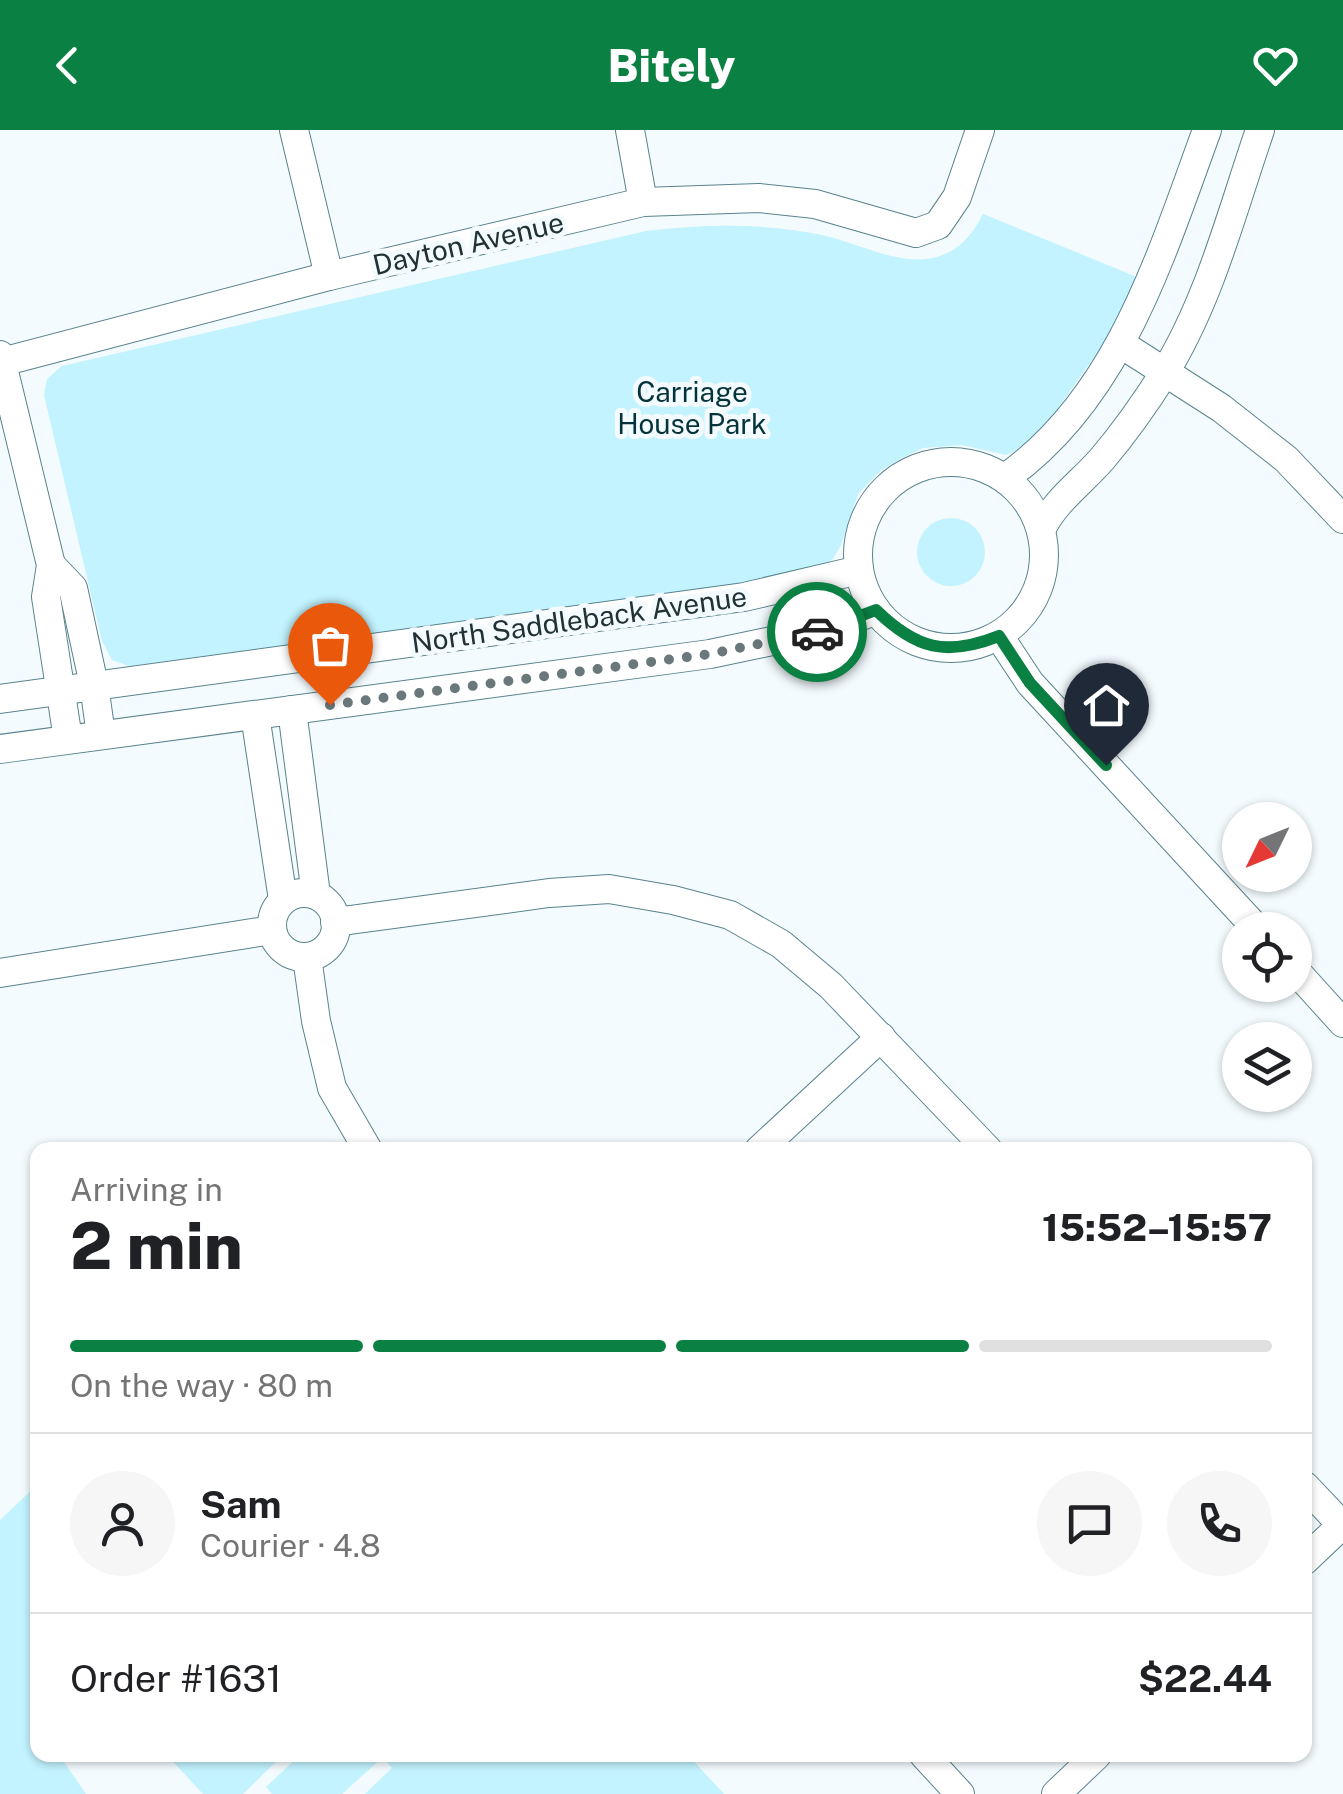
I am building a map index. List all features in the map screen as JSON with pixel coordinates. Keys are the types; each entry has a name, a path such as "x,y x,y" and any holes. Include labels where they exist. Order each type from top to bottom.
{"street":[{"path":"294,130 329,276"},
{"path":"630,130 643,202"},
{"name":"Dayton Avenue","path":"1,358 643,202 760,198 815,204 916,233 938,225 957,197 980,130"},
{"path":"1004,478 1023,465 1065,423 1121,344 1165,245 1207,130"},
{"path":"1042,528 1049,513 1115,442 1165,372 1194,317 1260,130"},
{"path":"1121,344 1221,408 1286,459 1343,519"},
{"path":"1,358 51,565 46,597 68,739"},
{"path":"952,461 984,467 1004,478 1030,505 1042,528 1042,581 1031,606 999,636 960,649 928,646 899,633 876,610 858,570 859,538 870,507 891,482 919,466 952,461"},
{"path":"51,565 73,588 94,685 100,735"},
{"name":"North Saddleback Avenue","path":"0,698 744,597 858,570"},
{"name":"North Saddleback Avenue","path":"0,749 710,654 829,629 876,610"},
{"path":"999,636 1030,683 1241,912"},
{"path":"292,710 316,895"},
{"path":"255,714 283,900"},
{"path":"336,922 549,892 609,889 730,915 781,944 830,986 980,1142"},
{"path":"298,892 316,895 329,904 336,922 334,936 329,946 307,957 291,955 276,942 272,930 274,912 283,900 298,892"},
{"path":"0,973 272,930"},
{"path":"307,957 316,1021 332,1088 363,1142"},
{"path":"1312,988 1343,1022"},
{"path":"768,1142 881,1037"},
{"path":"1312,1493 1343,1526 1312,1554"},
{"path":"930,1762 960,1794"},
{"path":"1056,1794 1090,1762"}],"green space":[{"name":"Carriage House Park","path":"983,214 1137,277 1111,333 1047,424 1006,455 962,445 923,448 880,471 858,494 833,559 818,568 757,582 129,666 112,660 102,641 44,395 47,379 62,366 646,231 712,226 778,228 822,235 900,258 926,259 945,254 960,244"},
{"path":"951,518 975,528 985,552 975,576 951,586 927,576 917,552 927,528"},
{"path":"30,1492 30,1762 64,1762 86,1794 0,1794 0,1520"},
{"path":"173,1762 276,1762 243,1794 203,1794"},
{"path":"293,1762 377,1762 342,1794 272,1794 266,1787"},
{"path":"387,1762 694,1762 724,1794 365,1794 392,1768"}],"way so far":[{"path":"330,705 710,654 817,632"}],"route":[{"path":"817,632 876,610 899,633 928,646 960,649 999,636 1030,683 1106,765"}]}
